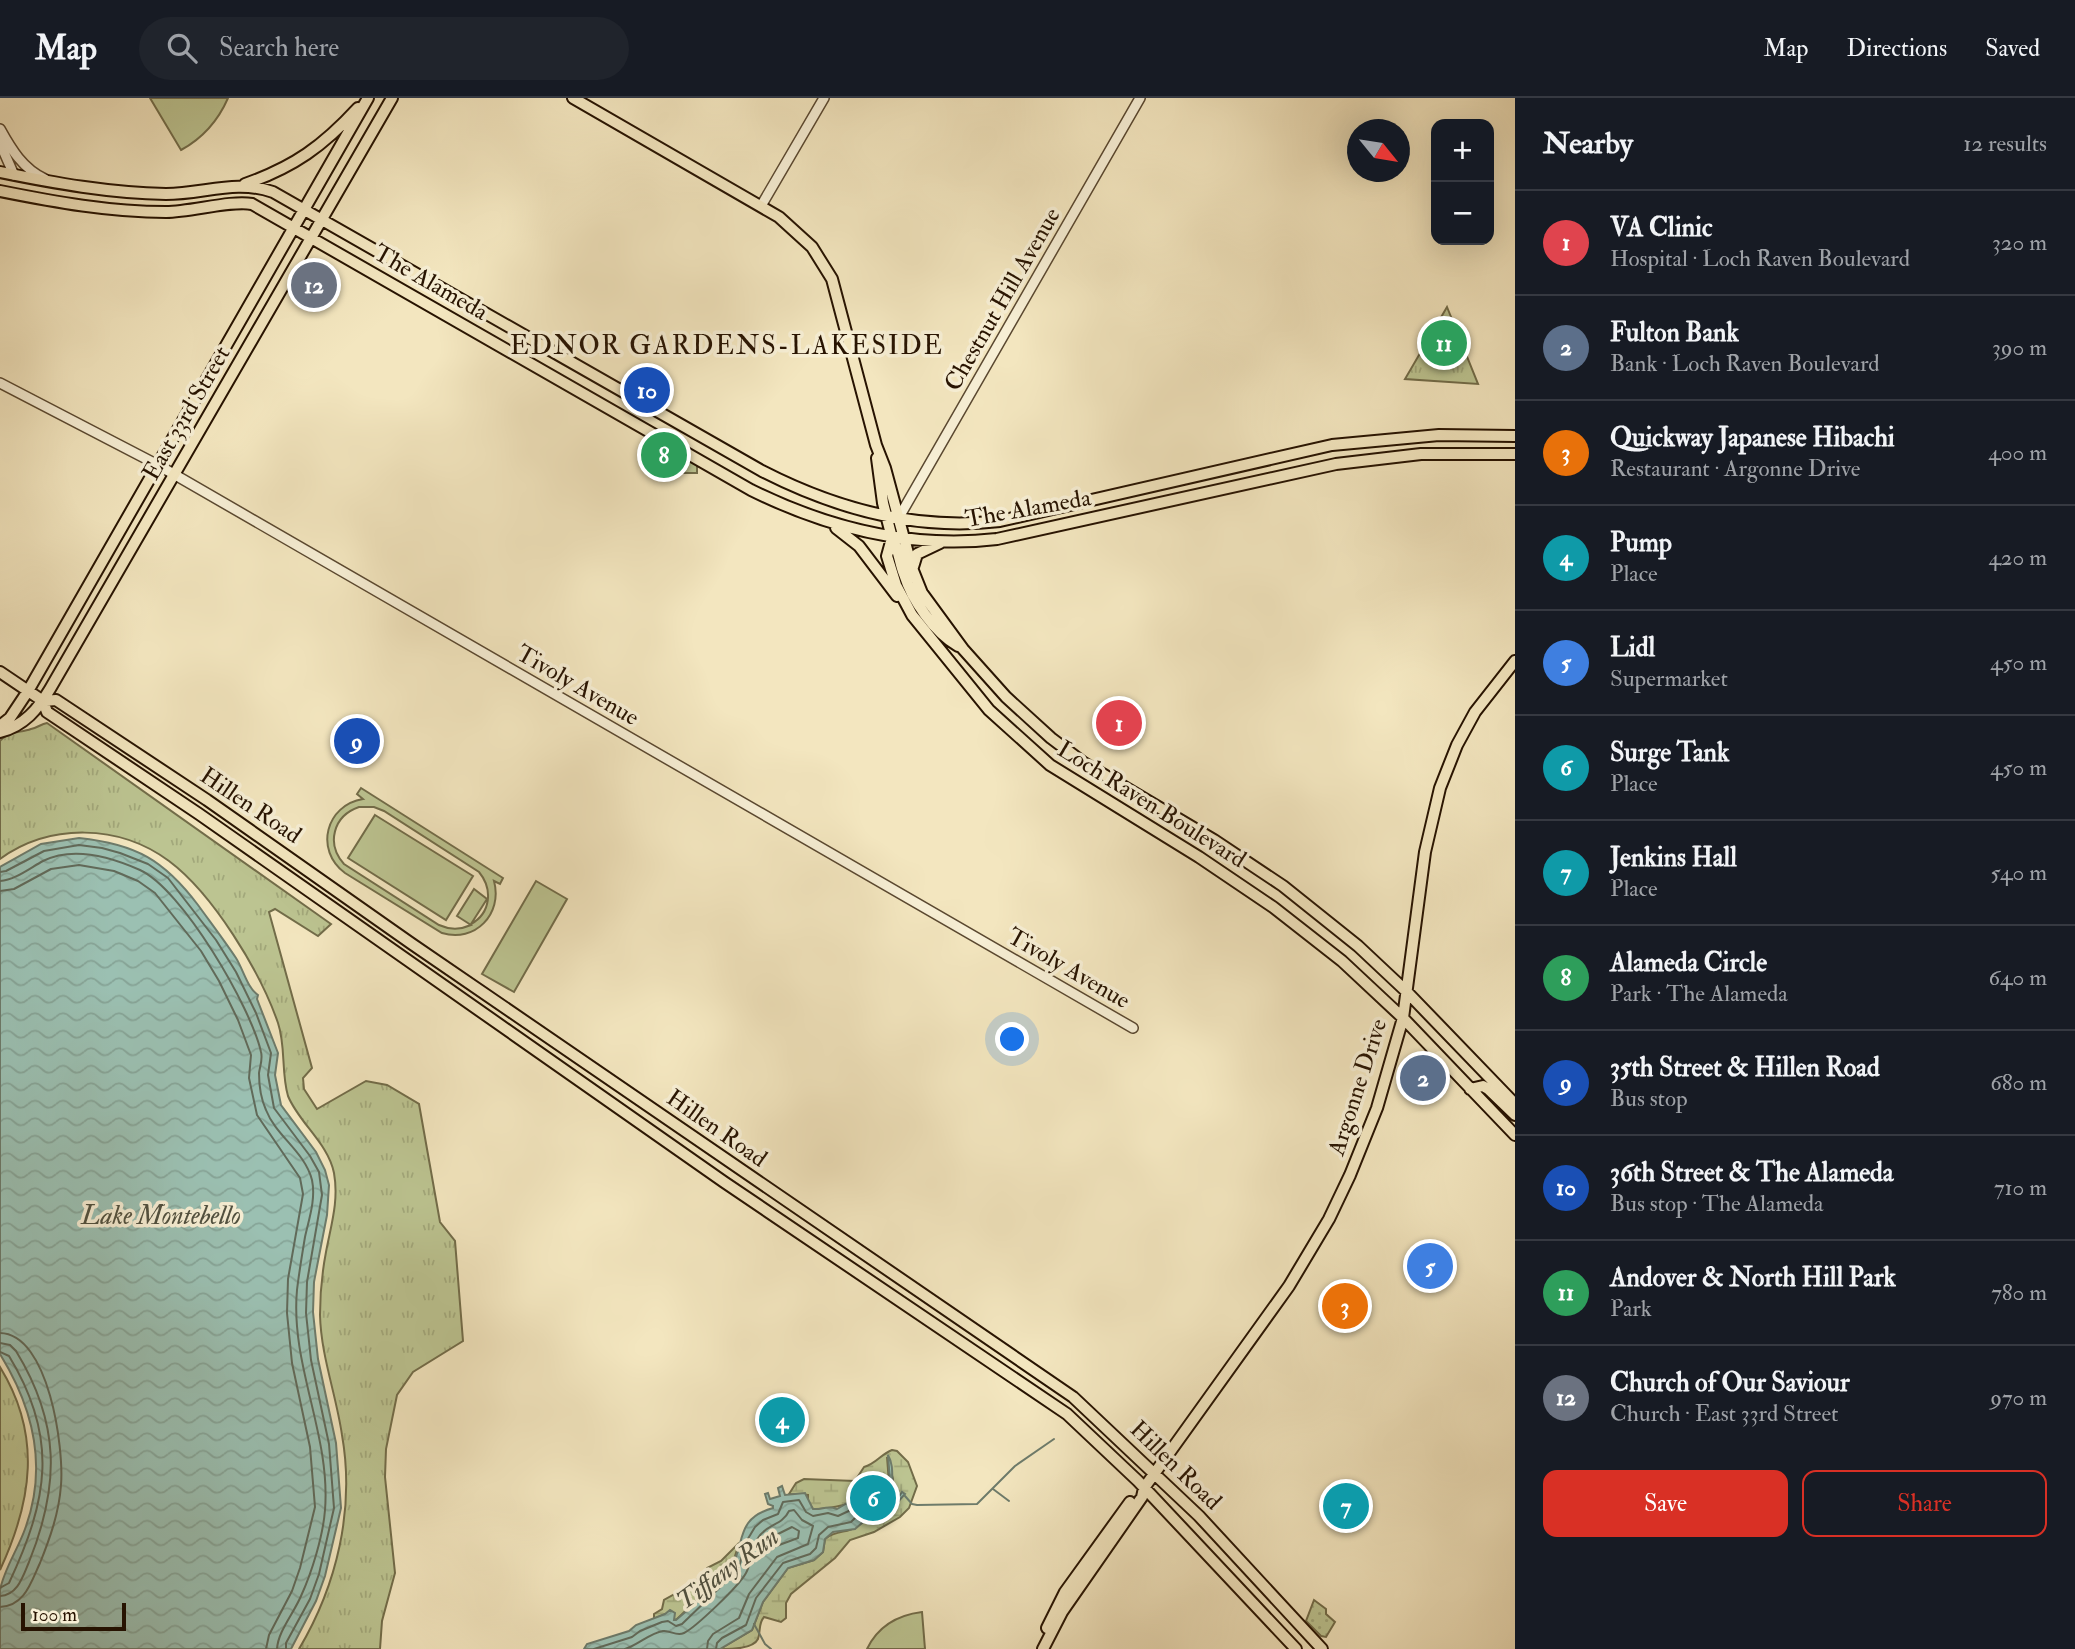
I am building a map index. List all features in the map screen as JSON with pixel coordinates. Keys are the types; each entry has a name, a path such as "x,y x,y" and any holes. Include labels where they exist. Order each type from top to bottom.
{"main road":[{"path":"242,185 276,173 303,158 328,139 367,98"},
{"name":"East 33rd Street","path":"0,726 10,718 28,691 367,98"},
{"name":"East 33rd Street","path":"0,732 22,723 43,701 392,98"},
{"name":"Loch Raven Boulevard","path":"573,98 761,206 798,232 826,267 841,308 876,445 886,517 928,601 963,649 1006,697 1062,747 1214,840 1283,886 1358,946 1407,992 1515,1104"},
{"name":"The Alameda","path":"0,172 106,190 167,194 242,185 273,192 776,479 842,505 886,517 953,524 1000,521 1290,453 1363,441 1439,435 1515,436"},
{"path":"14,175 21,187 35,198"},
{"name":"The Alameda","path":"0,191 88,206 156,212 198,210 245,203 259,207 741,485 783,506 825,521 898,538 944,542 982,541 1011,537 1336,464 1421,454 1515,454"},
{"name":"Loch Raven Boulevard","path":"876,445 898,519 898,538 887,556 896,585 912,615 968,687 1035,754 1074,782 1199,857 1273,907 1342,961 1403,1018 1515,1135"},
{"path":"842,505 878,522 898,538 904,575 917,601 947,639 963,649"},
{"path":"825,521 845,533 859,546 912,615"},
{"path":"915,577 913,564 917,554 944,542"},
{"name":"Argonne Drive","path":"1042,1649 1062,1612 1142,1497 1144,1488 1275,1306 1329,1219 1377,1108 1403,1018 1425,852 1440,788 1457,745 1475,712 1515,661"},
{"name":"Hillen Road","path":"0,672 43,701 56,701 207,800 412,944 1063,1390 1091,1412 1199,1516 1321,1649"},
{"name":"Hillen Road","path":"43,701 47,712 199,814 724,1182 1057,1407 1144,1488 1296,1649"},
{"path":"1470,1089 1486,1073"},
{"path":"1470,1089 1483,1086 1515,1115"},
{"path":"1245,1596 1261,1583"}],"street":[{"path":"761,206 824,98"},
{"name":"Chestnut Hill Avenue","path":"898,519 1140,98"},
{"path":"0,130 3,150 14,175"},
{"path":"0,130 27,168 42,178 61,183"},
{"path":"0,165 3,150"},
{"name":"Tivoly Avenue","path":"0,383 174,474 1133,1028"}],"green space":[{"path":"150,98 228,98 209,128 181,150"},
{"path":"1447,307 1478,384 1405,379"},
{"path":"652,440 697,464 697,473 650,473 647,468 647,444"},
{"path":"47,723 331,924 318,936 275,909 269,912 312,1068 303,1078 304,1089 317,1109 366,1081 387,1085 419,1104 440,1222 455,1241 463,1341 413,1372 397,1395 386,1449 385,1477 395,1573 382,1621 380,1649 299,1649 324,1599 333,1573 340,1546 346,1491 342,1435 323,1345 320,1315 323,1268 335,1203 331,1162 288,1096 278,1023 260,980 218,913 186,875 169,861 129,840 84,833 40,839 0,859 0,741 10,734"},
{"path":"361,788 503,878 500,884 494,881 494,904 484,923 465,934 442,933 345,873 335,863 327,841 328,830 340,810 363,799 357,794","holes":["359,807 374,807 479,872 486,886 488,900 478,919 471,924 487,899 474,889 457,916 471,925 459,929 447,928 344,864 335,848 335,831 338,824 350,811"]},
{"path":"375,815 473,876 446,920 348,858"},
{"path":"536,881 567,899 514,992 482,974"},
{"path":"0,1367 22,1418 28,1468 19,1519 0,1570"},
{"path":"892,1450 897,1451 908,1462 917,1486 909,1508 900,1517 874,1532 850,1540 835,1558 791,1594 786,1603 786,1618 781,1622 764,1617 758,1639 752,1645 720,1649 752,1630 763,1602 788,1568 814,1560 823,1552 825,1539 829,1536 853,1529 879,1509 899,1501 891,1487 893,1479 887,1457 889,1483 878,1486 864,1501 813,1509 808,1502 808,1495 789,1494 796,1483 804,1479 855,1481 864,1467"},
{"path":"739,1543 732,1566 676,1620 665,1614 654,1619 654,1614 662,1609 664,1600 689,1586"},
{"path":"1314,1600 1326,1609 1326,1614 1335,1622 1326,1637 1321,1636 1306,1621"},
{"path":"922,1612 925,1649 867,1649 877,1634 890,1623"}],"water":[{"name":"Lake Montebello","path":"79,838 133,850 160,866 185,889 222,938 251,988 258,995 257,999 278,1053 275,1075 281,1105 316,1152 329,1185 327,1215 314,1282 313,1312 318,1359 336,1443 341,1508 325,1576 316,1601 291,1649 0,1649 0,1590 32,1506 36,1461 29,1417 12,1375 0,1354 0,867 41,844"},
{"path":"888,1455 892,1466 895,1498 902,1492 905,1494 896,1504 882,1506 855,1529 833,1532 825,1539 823,1552 814,1560 788,1568 763,1602 752,1630 720,1649 584,1649 587,1644 629,1631 636,1625 670,1610 675,1613 676,1620 719,1582 731,1567 743,1533 752,1519 773,1508 768,1504 765,1494 768,1493 770,1499 780,1496 778,1488 782,1486 785,1495 805,1493 813,1509 837,1509 849,1502 863,1501 878,1486 890,1481"}],"waterway":[{"name":"Tiffany Run","path":"905,1496 912,1504 917,1505 977,1504 1015,1466 1054,1439"},
{"path":"993,1489 1009,1501"},
{"path":"754,1624 765,1644 771,1649"}],"place":[{"name":"Church of Our Saviour","path":"314,285"},
{"name":"Andover & North Hill Park","path":"1444,343"},
{"name":"36th Street & The Alameda","path":"647,390"},
{"name":"Alameda Circle","path":"664,455"},
{"name":"VA Clinic","path":"1119,723"},
{"name":"35th Street & Hillen Road","path":"357,741"},
{"name":"Fulton Bank","path":"1423,1078"},
{"name":"Lidl","path":"1430,1266"},
{"name":"Quickway Japanese Hibachi","path":"1345,1306"},
{"name":"Pump","path":"782,1420"},
{"name":"Surge Tank","path":"873,1498"},
{"name":"Jenkins Hall","path":"1346,1506"}],"district":[{"name":"EDNOR GARDENS-LAKESIDE","path":"727,345"}]}
